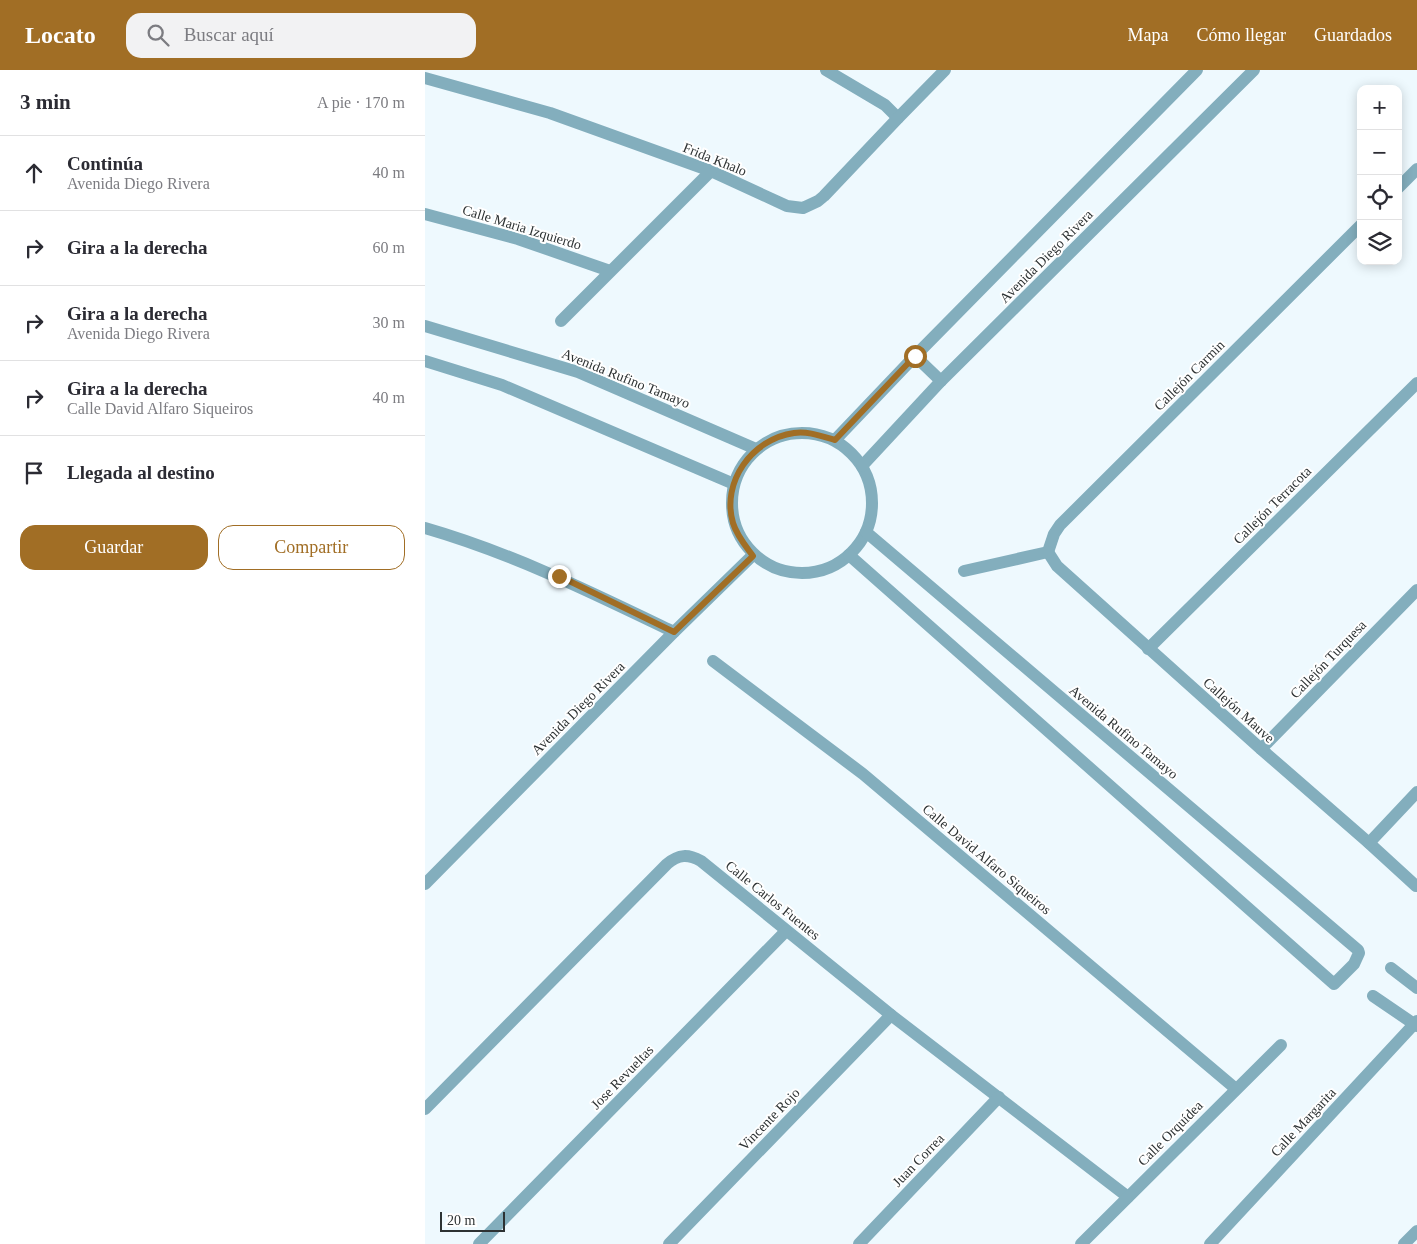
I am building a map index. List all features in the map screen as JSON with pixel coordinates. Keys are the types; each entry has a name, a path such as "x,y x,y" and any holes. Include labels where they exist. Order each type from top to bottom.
{"street":[{"name":"Frida Khalo","path":"425,78 550,113 711,172 787,206 803,208 818,202 945,70"},
{"name":"Avenida Diego Rivera","path":"835,440 915,356 1197,70"},
{"name":"Avenida Diego Rivera","path":"862,466 941,381 1254,70"},
{"path":"830,71 885,105 898,118"},
{"path":"1402,184 1417,169"},
{"path":"561,321 711,172"},
{"name":"Calle Maria Izquierdo","path":"425,214 518,239 610,271"},
{"name":"Callejón Carmin","path":"1048,552 1054,534 1060,525 1357,229"},
{"name":"Avenida Rufino Tamayo","path":"425,326 578,372 756,449"},
{"path":"915,356 941,381"},
{"path":"425,361 502,386 733,484"},
{"name":"Callejón Terracota","path":"1149,649 1417,383"},
{"path":"794,433 815,434 835,440 850,451 862,466 871,487 872,510 866,532 859,545 849,555 835,566 819,572 801,574 784,572 768,566 753,556 741,540 733,522 731,503 733,484 742,465 756,449 774,438 794,433"},
{"path":"425,528 465,540 559,576 674,632"},
{"name":"Avenida Rufino Tamayo","path":"849,555 1334,984 1359,956 1358,950 866,532"},
{"path":"964,571 1048,552"},
{"name":"Callejón Mauve","path":"1048,552 1057,566 1261,749 1369,842 1416,886"},
{"name":"Avenida Diego Rivera","path":"425,884 674,632 753,556"},
{"name":"Callejón Turquesa","path":"1261,749 1417,590"},
{"name":"Calle David Alfaro Siqueiros","path":"713,661 863,774 1236,1089"},
{"path":"1369,842 1417,792"},
{"name":"Calle Carlos Fuentes","path":"425,1109 674,858 692,856 701,861 891,1015 1128,1197"},
{"name":"Jose Revueltas","path":"479,1244 786,931"},
{"path":"1391,968 1417,988"},
{"path":"1373,996 1416,1024"},
{"name":"Vincente Rojo","path":"669,1244 891,1015"},
{"name":"Calle Margarita","path":"1210,1244 1416,1024"},
{"name":"Calle Orquídea","path":"1081,1244 1281,1045"},
{"name":"Juan Correa","path":"859,1244 999,1097"},
{"path":"1404,1244 1417,1231"}],"route":[{"path":"559,576 674,632 753,556 741,540 733,522 731,503 733,484 742,465 756,449 774,438 794,433 815,434 835,440 915,356"}]}
